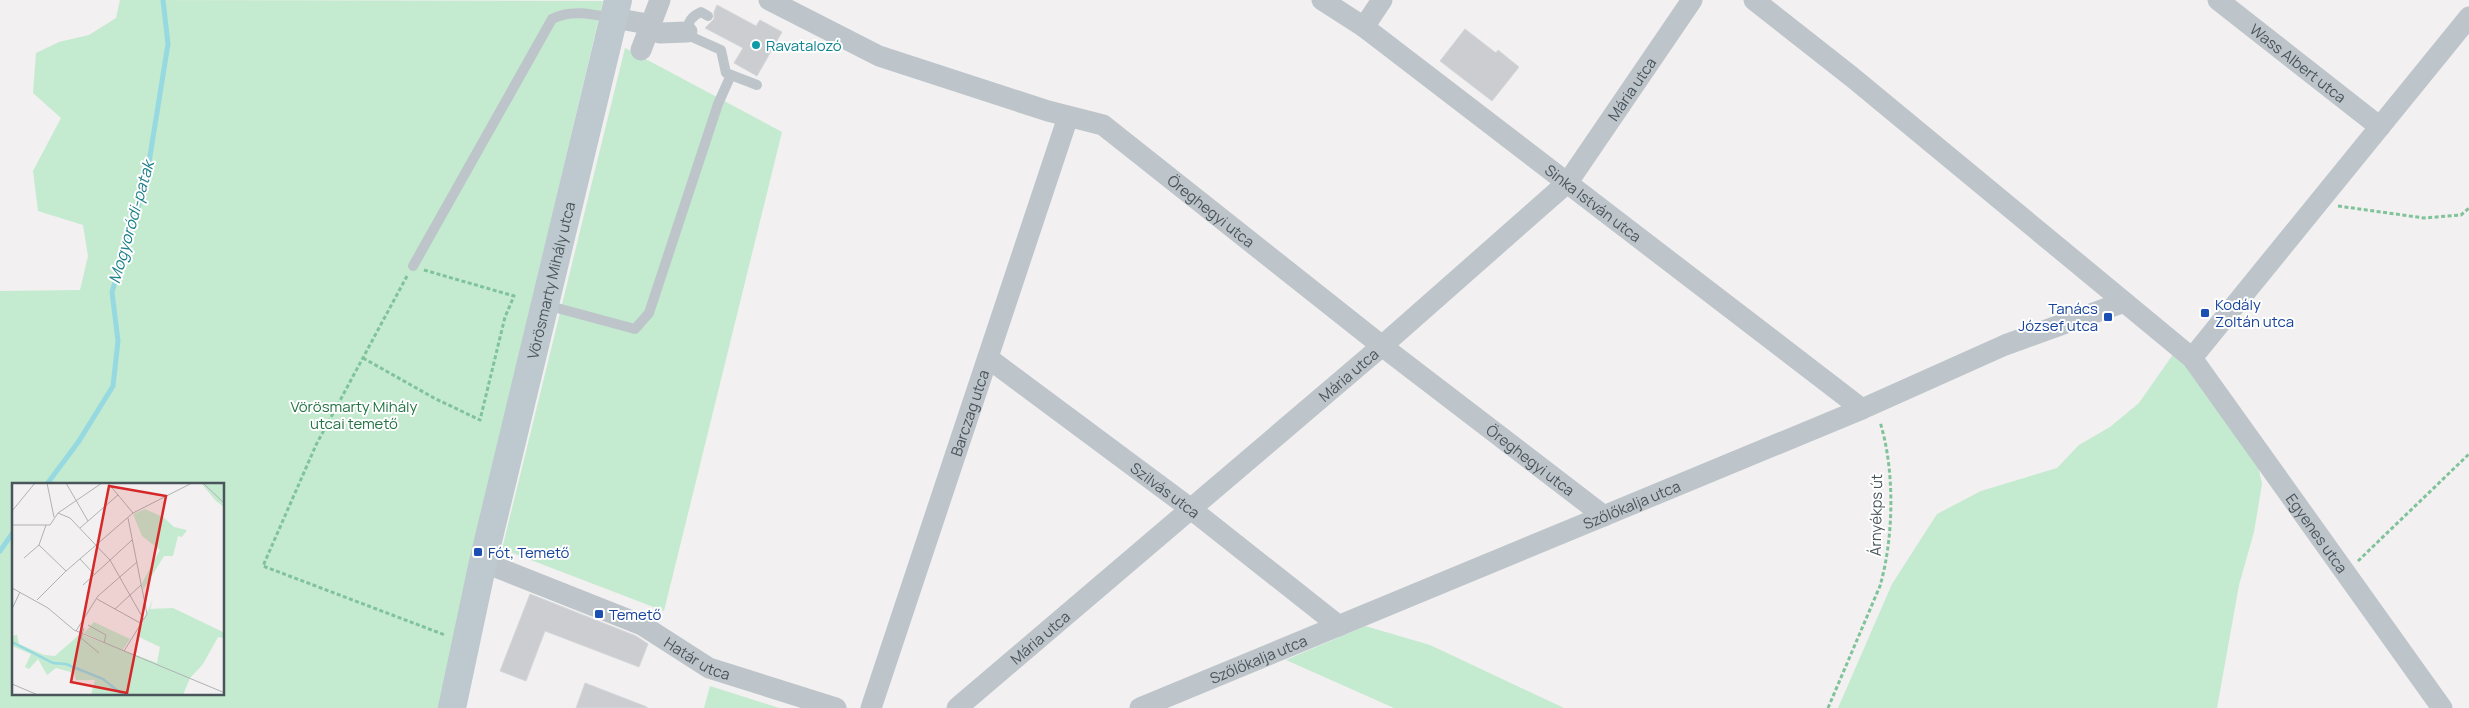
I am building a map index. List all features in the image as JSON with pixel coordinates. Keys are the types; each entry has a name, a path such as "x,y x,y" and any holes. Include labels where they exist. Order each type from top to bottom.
{"main road":[{"name":"Vörösmarty Mihály utca","path":"452,708 483,562 616,9"}],"street":[{"path":"641,50 660,0"},
{"name":"Öreghegyi utca","path":"769,0 878,56 1068,117 1103,125 1382,346 1604,516"},
{"name":"Sinka István utca","path":"1322,0 1364,27 1868,406"},
{"path":"1364,27 1382,0"},
{"name":"Mária utca","path":"957,708 1382,346 1568,182 1692,0"},
{"path":"1754,0 1852,77 2192,358 2469,17"},
{"name":"Wass Albert utca","path":"2218,0 2380,127"},
{"path":"616,9 660,34 687,32"},
{"name":"Barczag utca","path":"871,708 1068,117"},
{"name":"Szőlőkalja utca","path":"1140,708 1868,406 2005,345 2124,302"},
{"name":"Szilvás utca","path":"988,358 1190,509 1339,626"},
{"name":"Egyenes utca","path":"2192,358 2442,708"},
{"name":"Határ utca","path":"483,562 642,625 709,668 836,708"}],"lane":[{"path":"413,266 552,19 561,14 616,9"},
{"path":"708,16 701,12 694,15 687,24 687,32 692,37 721,50 726,73 757,85"},
{"path":"546,305 635,329 649,313 718,104 731,75"}],"path":[{"path":"2323,197 2340,208 2424,218 2461,215 2469,208"},
{"path":"364,358 434,398 480,420 504,317 514,296 413,266"},
{"path":"408,276 316,445 263,566 428,630 465,640"},
{"name":"Árnyékps út","path":"1828,708 1880,586 1890,542 1890,482 1885,438 1868,406"},
{"path":"2346,573 2469,454"}],"green space":[{"name":"Vörösmarty Mihály utcai temető","path":"120,0 603,1 473,548 440,708 0,708 0,291 80,290 88,256 83,225 38,211 33,171 61,118 33,93 36,53 59,42 89,35 116,18"},
{"path":"625,48 782,132 664,611 502,549"},
{"path":"2174,353 2253,442 2262,484 2254,532 2239,585 2217,708 1838,708 1892,584 1937,514 1981,491 2057,468 2079,445 2110,427 2139,403"},
{"path":"1365,626 1430,645 1564,708 1394,708 1286,660"},
{"path":"710,686 779,708 704,708"}],"building":[{"name":"Ravatalozó","path":"717,5 756,26 760,20 782,32 757,76 734,63 743,48 705,28 714,19"},
{"path":"1465,29 1496,53 1498,50 1519,67 1492,101 1440,61"},
{"path":"530,594 636,636 648,644 639,667 545,631 526,681 500,671"},
{"path":"585,683 647,707 647,708 576,708"}],"waterway":[{"name":"Mogyoródi-patak","path":"48,483 79,441 113,386 118,341 112,292 146,181 168,44 163,0"},
{"name":"Mogyoródi-patak","path":"0,551 12,534"}],"place":[{"name":"Ravatalozó","path":"756,45"},
{"name":"Kodály Zoltán utca","path":"2205,313"},
{"name":"Tanács József utca","path":"2108,317"},
{"name":"Fót, Temető","path":"478,552"},
{"name":"Temető","path":"599,614"}]}
